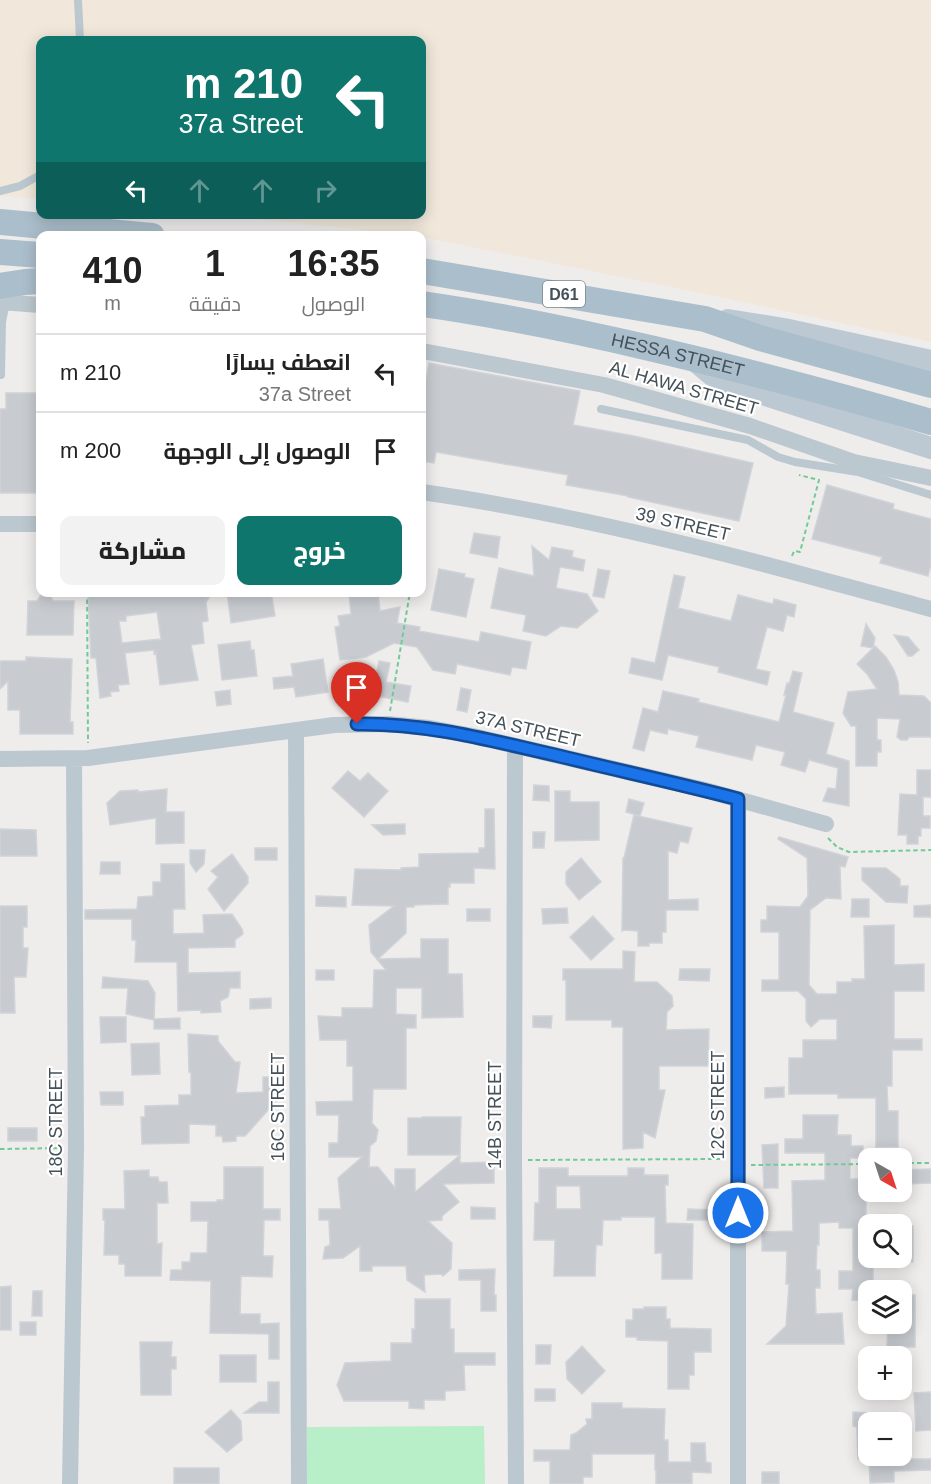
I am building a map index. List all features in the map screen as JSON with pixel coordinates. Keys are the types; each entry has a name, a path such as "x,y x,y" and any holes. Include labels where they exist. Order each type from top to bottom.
{"main road":[{"path":"0,222 98,231"},
{"path":"0,252 36,255"},
{"name":"HESSA STREET","path":"426,272 705,319 760,338 931,385"},
{"path":"2,297 25,282 36,281"},
{"name":"HESSA STREET","path":"426,305 479,312 570,330 692,358 838,395 931,422"},
{"path":"705,319 764,325 931,361"},
{"path":"692,358 712,375 728,383 931,448"}],"street":[{"path":"2,297 36,304"},
{"name":"AL HAWA STREET","path":"426,352 604,385 750,426 854,462 931,478"},
{"name":"39 STREET","path":"426,493 599,525 700,548 931,609"},
{"path":"0,524 36,524"},
{"name":"37A STREET","path":"0,759 81,759 334,725 388,724 473,735 738,799 822,824"},
{"name":"16C STREET","path":"296,730 299,1484"},
{"name":"14B STREET","path":"515,746 516,1484"},
{"name":"18C STREET","path":"70,1484 81,759"},
{"name":"12C STREET","path":"738,799 738,1484"}],"lane":[{"path":"78,0 80,36"},
{"path":"0,190 20,186 36,177"},
{"path":"1,375 2,297"},
{"path":"601,409 748,440 778,457 858,472 931,495"},
{"path":"778,457 780,436"},
{"path":"795,462 800,443"}],"path":[{"path":"789,571 794,551 800,552 819,480 794,473 795,462"},
{"path":"81,759 87,597"},
{"path":"388,724 409,597"},
{"path":"822,824 826,837 837,847 849,852 931,850"},
{"path":"0,1149 76,1148"},
{"path":"514,1160 858,1164"},
{"path":"912,1163 931,1163"}],"green space":[{"path":"484,1426 485,1484 307,1484 307,1427"}],"sand":[{"path":"0,0 931,0 931,342 426,238 426,231 373,231 257,219 426,219 426,36 36,36 36,199 0,196"}],"building":[{"path":"429,363 580,391 573,425 634,436 753,463 739,521 628,496 566,485 568,475 436,452 434,463 426,462 426,379"},
{"path":"6,393 36,393 36,493 0,493 0,409 6,409"},
{"path":"827,485 894,504 893,509 931,519 931,565 928,576 880,563 882,557 812,539"},
{"path":"474,533 500,537 497,558 470,553"},
{"path":"532,546 549,560 552,547 573,551 572,557 585,560 583,571 560,567 556,588 587,594 598,611 577,628 561,626 546,636 523,631 526,615 491,608 499,568 534,576"},
{"path":"439,569 465,574 464,577 474,579 466,617 431,610"},
{"path":"598,569 610,571 604,598 593,596"},
{"path":"674,575 685,577 678,608 731,621 738,595 773,604 774,599 796,605 794,617 787,615 783,631 767,627 756,669 770,672 767,685 718,672 719,667 668,655 662,680 629,673 632,658 655,663"},
{"path":"40,597 51,597 53,601 74,601 73,635 27,635 28,601 37,601"},
{"path":"88,597 210,597 206,602 208,621 202,622 204,643 191,645 198,680 160,685 154,650 125,653 129,684 118,685 119,691 110,692 111,696 100,698 96,658 91,658","holes":["157,612 161,639 122,643 119,621 126,621 126,616"]},
{"path":"228,597 272,597 275,616 231,623"},
{"path":"349,597 379,597 380,611 400,607 397,623 420,627 419,631 479,642 481,632 531,642 526,669 512,667 510,675 457,664 455,674 433,670 417,647 394,643 366,657 340,660 335,627 340,626 338,616 351,614"},
{"path":"866,624 875,638 873,648 861,646"},
{"path":"894,635 908,637 919,650 912,656 908,656"},
{"path":"250,641 251,650 254,650 257,676 222,680 218,645"},
{"path":"875,646 894,670 899,695 924,696 931,703 931,737 909,737 907,740 901,740 897,737 900,719 877,718 877,740 881,740 881,752 877,752 877,766 856,766 856,726 851,726 843,713 848,692 877,689 857,664"},
{"path":"26,657 72,659 70,722 73,722 73,734 20,734 20,710 8,710 8,681 0,689 0,661 26,661"},
{"path":"323,659 328,692 296,697 294,687 274,689 273,678 293,676 291,664"},
{"path":"379,661 390,663 386,682 411,686 408,702 372,695"},
{"path":"793,671 802,673 793,712 834,723 826,754 849,761 849,806 823,801 828,788 836,789 838,768 809,760 805,772 781,765 785,752 756,745 752,760 696,747 699,736 668,729 667,734 650,730 644,751 633,748 643,708 658,712 663,691 779,722 787,683 789,684"},
{"path":"461,688 471,690 467,712 457,710"},
{"path":"230,690 231,704 217,706 215,692"},
{"path":"917,770 931,770 931,797 923,797 923,816 930,816 930,828 921,828 918,844 907,844 907,835 898,835 900,794 917,795"},
{"path":"348,771 360,781 368,773 388,791 364,817 332,788"},
{"path":"534,785 549,786 549,801 533,800"},
{"path":"167,789 166,812 184,812 184,843 156,844 156,818 110,825 107,803 120,791"},
{"path":"555,791 570,791 570,802 599,802 599,840 555,841"},
{"path":"629,799 644,803 640,816 626,812"},
{"path":"485,809 494,809 495,869 474,868 474,883 450,883 448,904 406,907 406,933 378,959 421,958 421,939 448,939 448,974 462,974 463,1017 422,1018 422,988 396,988 396,1014 416,1015 416,1028 406,1028 406,1089 373,1089 372,1123 378,1130 376,1141 370,1146 369,1167 378,1167 395,1188 395,1169 415,1169 415,1192 460,1155 460,1163 494,1162 494,1183 443,1184 459,1202 442,1216 442,1220 428,1221 452,1243 451,1269 443,1276 441,1274 424,1275 425,1292 407,1280 406,1266 372,1266 372,1271 360,1271 360,1246 343,1258 323,1259 325,1247 330,1245 329,1220 319,1220 319,1209 341,1209 338,1178 362,1157 329,1157 329,1143 338,1143 339,1115 317,1115 316,1102 353,1101 353,1066 347,1066 347,1040 320,1040 318,1016 342,1017 342,1008 373,1008 374,970 386,970 371,952 369,925 394,906 352,905 355,869 401,870 401,868 419,867 419,854 479,853 479,848 485,848"},
{"path":"634,815 692,828 688,843 680,841 677,853 668,851 668,900 698,899 698,910 666,910 666,932 662,932 662,943 649,943 649,946 638,946 638,931 622,931 623,858"},
{"path":"405,824 405,834 383,835 372,825"},
{"path":"0,829 36,830 37,856 0,856"},
{"path":"533,832 545,832 544,848 533,848"},
{"path":"779,837 848,857 845,867 840,866 841,899 826,898 810,910 809,985 817,994 837,994 837,982 865,979 864,926 894,925 894,965 924,964 924,991 894,991 894,1039 922,1039 922,1050 892,1050 892,1086 887,1086 888,1111 898,1111 898,1147 876,1147 876,1098 838,1098 838,1094 789,1094 789,1058 803,1058 803,1040 837,1040 837,1019 820,1019 811,1027 806,1021 806,999 798,991 762,991 762,980 779,980 779,932 761,932 761,920 767,920 767,906 800,907 808,896 807,858 778,839"},
{"path":"255,848 277,848 277,860 255,860"},
{"path":"190,850 205,850 204,864 196,872 190,863"},
{"path":"232,854 248,877 248,883 224,911 208,889 218,877 211,871"},
{"path":"581,858 601,882 579,900 566,884 566,872"},
{"path":"101,862 120,862 120,874 100,874"},
{"path":"161,864 184,864 185,909 173,909 173,934 204,933 203,915 232,914 242,929 243,934 235,940 235,947 188,948 188,973 240,972 240,988 230,988 228,997 220,1001 221,1012 178,1011 177,962 135,962 136,940 132,940 132,919 85,919 85,910 137,909 138,897 153,896 153,882 161,882"},
{"path":"862,868 886,868 900,879 900,886 908,886 907,903 886,902 862,880"},
{"path":"316,896 346,897 346,907 316,906"},
{"path":"852,899 869,899 869,917 851,917"},
{"path":"931,905 931,917 914,917 914,906"},
{"path":"0,906 27,906 27,927 23,927 23,948 28,948 26,977 14,977 15,1013 0,1013"},
{"path":"567,908 568,923 543,924 542,909"},
{"path":"467,909 490,909 490,921 467,921"},
{"path":"593,916 614,939 591,960 570,937"},
{"path":"623,951 635,952 634,982 657,982 672,996 673,1006 667,1012 666,1030 709,1029 708,1066 659,1066 659,1090 665,1090 655,1138 643,1132 643,1148 623,1149 623,1027 612,1027 612,1020 566,1020 566,980 563,980 563,969 623,969"},
{"path":"680,969 710,969 709,981 679,980"},
{"path":"316,970 334,970 334,980 316,980"},
{"path":"103,977 148,981 155,993 154,1019 180,1018 180,1029 154,1029 154,1020 126,1014 128,988 102,988"},
{"path":"271,998 271,1008 250,1009 250,999"},
{"path":"533,1016 552,1016 551,1028 533,1027"},
{"path":"100,1017 126,1017 126,1042 101,1043"},
{"path":"188,1034 218,1036 218,1041 235,1062 240,1062 236,1093 263,1092 263,1077 276,1077 277,1100 245,1136 236,1136 236,1141 223,1142 222,1136 216,1136 216,1125 189,1124 189,1143 142,1144 141,1117 145,1117 145,1106 179,1105 179,1095 191,1095"},
{"path":"159,1043 160,1074 132,1075 131,1044"},
{"path":"784,1087 784,1097 765,1098 765,1088"},
{"path":"100,1092 123,1092 123,1105 101,1105"},
{"path":"803,1115 838,1115 837,1135 851,1135 851,1146 863,1146 863,1148 858,1148 858,1158 850,1158 850,1179 858,1179 858,1202 866,1202 866,1214 858,1214 858,1268 873,1268 873,1280 858,1280 858,1300 852,1300 853,1289 839,1289 839,1271 853,1271 853,1228 839,1228 839,1222 819,1223 816,1270 820,1270 820,1288 815,1288 816,1314 842,1313 844,1344 767,1344 786,1326 789,1284 786,1284 787,1251 762,1251 762,1232 793,1231 792,1181 825,1180 825,1153 785,1153 785,1139 803,1139"},
{"path":"461,1117 460,1155 408,1155 408,1118"},
{"path":"8,1128 37,1128 37,1141 8,1141"},
{"path":"778,1144 778,1188 764,1188 762,1145"},
{"path":"224,1167 263,1167 263,1209 280,1209 280,1220 264,1220 263,1256 273,1256 272,1277 241,1276 240,1314 260,1314 260,1324 279,1323 279,1359 269,1359 269,1334 210,1333 211,1281 170,1280 171,1270 182,1270 182,1262 190,1262 191,1253 207,1253 208,1221 191,1221 191,1202 224,1200"},
{"path":"539,1168 568,1168 568,1176 628,1176 628,1168 644,1168 644,1175 668,1175 668,1185 665,1185 666,1223 693,1224 692,1279 662,1279 662,1253 655,1253 655,1217 621,1217 621,1220 603,1220 602,1245 596,1245 595,1276 554,1276 555,1240 534,1240 535,1203 539,1203","holes":["556,1186 580,1186 581,1209 556,1209"]},
{"path":"931,1169 931,1183 912,1184 912,1170"},
{"path":"149,1170 149,1177 158,1177 159,1182 167,1182 168,1203 157,1203 157,1244 162,1243 161,1276 125,1276 125,1264 119,1264 119,1255 104,1255 103,1209 125,1209 124,1171"},
{"path":"471,1207 495,1208 495,1219 471,1219"},
{"path":"688,1209 712,1210 712,1220 687,1220"},
{"path":"912,1226 913,1226 912,1262"},
{"path":"495,1269 496,1311 481,1311 481,1280 459,1280 459,1270"},
{"path":"11,1286 11,1330 0,1330 0,1287"},
{"path":"33,1291 42,1291 42,1316 32,1316"},
{"path":"912,1295 915,1295 915,1347 887,1346 888,1334 912,1334"},
{"path":"415,1299 450,1299 450,1329 454,1329 454,1353 495,1353 495,1365 464,1365 465,1390 445,1391 445,1400 424,1400 424,1409 409,1408 409,1401 344,1401 337,1385 345,1363 391,1361 391,1343 412,1343 412,1329 415,1329"},
{"path":"644,1307 666,1307 666,1319 670,1319 670,1328 711,1329 711,1352 694,1352 694,1375 689,1375 689,1389 668,1389 668,1341 637,1340 637,1337 626,1337 626,1320 633,1320 633,1309 644,1309"},
{"path":"20,1322 36,1322 36,1335 20,1335"},
{"path":"140,1342 172,1342 171,1357 176,1357 176,1369 171,1369 171,1395 141,1395"},
{"path":"536,1345 551,1345 550,1364 536,1364"},
{"path":"582,1346 605,1371 582,1394 567,1379 566,1362"},
{"path":"220,1355 256,1355 256,1382 220,1382"},
{"path":"268,1382 279,1382 279,1413 244,1413 259,1402 268,1402"},
{"path":"535,1389 555,1389 555,1401 535,1401"},
{"path":"931,1392 931,1430 916,1431 914,1393"},
{"path":"592,1403 622,1403 622,1408 665,1409 664,1440 668,1440 668,1462 691,1462 691,1443 705,1443 706,1462 711,1463 711,1473 692,1472 692,1484 656,1484 655,1454 592,1454 592,1477 583,1477 583,1484 550,1484 550,1461 534,1461 534,1450 570,1450 571,1435 587,1424 586,1419 592,1419"},
{"path":"231,1410 241,1421 242,1440 227,1452 205,1432"},
{"path":"853,1412 858,1412 858,1459 857,1427 853,1426"},
{"path":"912,1459 931,1459 931,1470 894,1471 894,1482 870,1483 869,1466 912,1466"},
{"path":"174,1468 219,1468 219,1484 174,1484"},
{"path":"762,1472 779,1472 779,1484 762,1484"}],"route":[{"path":"357,724 388,724 473,735 738,799 738,1213"}]}
